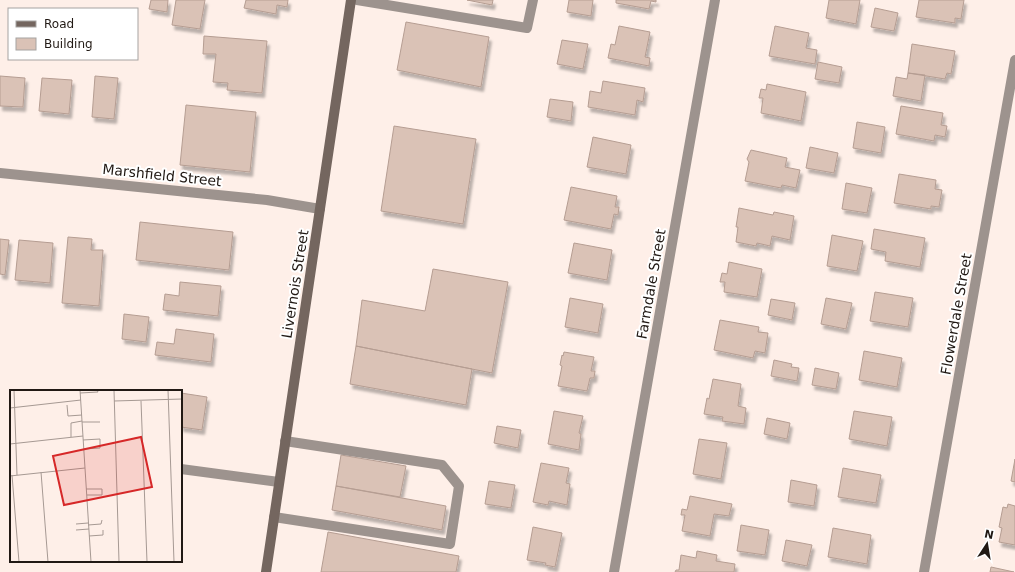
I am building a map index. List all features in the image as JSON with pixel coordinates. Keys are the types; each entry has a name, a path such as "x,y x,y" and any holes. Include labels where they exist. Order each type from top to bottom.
{"street":[{"name":"Livernois Street","path":"266,572 352,0"},
{"path":"357,0 527,28 533,0"},
{"name":"Farmdale Street","path":"614,572 715,0"},
{"name":"Flowerdale Street","path":"924,572 1015,60"},
{"name":"Marshfield Street","path":"0,173 267,200 320,209"},
{"path":"274,517 450,544 460,486 442,465 285,441"},
{"path":"182,469 279,482"}],"building":[{"path":"151,0 168,0 167,12 149,9"},
{"path":"176,0 205,0 200,29 172,25"},
{"path":"246,0 288,0 287,7 277,5 276,14 244,8"},
{"path":"467,0 493,0 492,5"},
{"path":"569,0 593,0 591,16 567,12"},
{"path":"616,0 656,0 656,2 651,1 649,9 616,3"},
{"path":"829,0 860,0 856,24 826,18"},
{"path":"919,0 964,0 961,19 955,18 955,23 916,17"},
{"path":"875,8 898,13 894,31 871,27"},
{"path":"406,22 489,37 481,87 397,70"},
{"path":"619,26 650,32 645,57 650,58 649,66 608,58 611,44 615,45"},
{"path":"775,26 809,33 806,48 817,50 815,64 769,56"},
{"path":"204,36 267,41 262,93 227,90 228,83 213,82 216,54 203,54"},
{"path":"562,40 588,44 583,69 557,64"},
{"path":"912,44 955,51 951,74 947,73 945,79 908,73"},
{"path":"818,62 842,67 839,83 815,79"},
{"path":"908,73 925,75 921,101 893,96 896,77 907,79"},
{"path":"0,76 25,78 23,107 0,106"},
{"path":"95,76 118,78 114,119 92,117"},
{"path":"42,78 72,80 69,114 39,111"},
{"path":"603,81 645,88 643,102 637,100 635,115 588,107 590,91 601,93"},
{"path":"767,84 806,92 801,121 761,113 763,98 759,98 761,89 766,90"},
{"path":"550,99 573,102 571,121 547,117"},
{"path":"186,105 256,112 250,172 180,165"},
{"path":"901,106 943,113 941,125 947,126 945,137 935,135 934,141 896,134"},
{"path":"857,122 885,127 881,153 853,148"},
{"path":"394,126 476,139 463,224 381,211"},
{"path":"593,137 631,145 626,174 587,167"},
{"path":"810,147 838,153 834,173 806,168"},
{"path":"751,150 787,158 785,167 800,170 796,188 782,185 781,188 745,181 749,162 747,159"},
{"path":"899,174 936,180 935,189 942,190 939,207 931,206 931,209 894,203"},
{"path":"846,183 872,188 867,213 842,209"},
{"path":"571,187 617,196 615,207 619,207 618,215 614,214 611,229 564,220"},
{"path":"739,208 773,215 774,212 794,216 790,240 772,236 770,246 757,243 756,246 736,242 738,227 736,227"},
{"path":"140,222 233,232 229,270 136,260"},
{"path":"874,229 925,238 920,267 885,261 886,252 871,249"},
{"path":"832,235 863,241 857,271 827,266"},
{"path":"68,237 92,239 91,250 103,250 99,306 62,303"},
{"path":"0,239 9,240 5,275 0,274"},
{"path":"19,240 53,243 50,283 15,280"},
{"path":"574,243 612,250 607,280 568,273"},
{"path":"729,262 762,269 757,297 724,292 725,282 720,282 722,273 727,274"},
{"path":"433,269 508,282 492,373 356,346 362,300 425,311"},
{"path":"180,282 221,286 218,316 163,310 165,294 179,296"},
{"path":"875,292 913,298 908,327 870,321"},
{"path":"570,298 603,304 598,333 565,327"},
{"path":"826,298 852,303 846,329 821,324"},
{"path":"771,299 795,303 792,320 768,315"},
{"path":"124,314 149,317 146,342 122,339"},
{"path":"720,320 759,327 758,332 768,333 765,353 755,351 753,358 714,350"},
{"path":"176,329 214,334 211,362 155,355 157,342 174,344"},
{"path":"356,346 472,369 466,405 350,384"},
{"path":"864,351 902,358 897,387 859,380"},
{"path":"564,352 594,357 591,371 595,371 594,378 590,378 587,391 558,386 562,366 560,365"},
{"path":"774,360 792,364 791,367 799,368 797,381 771,376"},
{"path":"815,368 839,373 836,389 812,385"},
{"path":"713,379 741,384 738,406 746,408 744,424 722,421 723,417 704,414"},
{"path":"182,393 207,397 202,430 182,427"},
{"path":"554,411 583,416 579,433 581,434 579,450 548,444"},
{"path":"854,411 892,417 887,446 849,439"},
{"path":"767,418 790,423 787,439 764,434"},
{"path":"497,426 521,430 518,448 494,443"},
{"path":"699,439 727,443 721,479 693,474"},
{"path":"341,455 406,466 400,497 336,486"},
{"path":"1015,459 1015,482 1011,481"},
{"path":"541,463 569,468 566,483 570,484 567,505 549,501 548,505 533,502"},
{"path":"843,468 881,475 876,503 838,497"},
{"path":"791,480 817,485 814,506 788,502"},
{"path":"489,481 515,485 511,508 485,504"},
{"path":"336,486 446,506 442,530 332,510"},
{"path":"690,496 732,504 729,516 714,514 710,536 682,531 685,515 681,515 682,509 687,510"},
{"path":"1008,504 1015,506 1015,545 999,542 1002,528 999,527 1003,507 1007,508"},
{"path":"741,525 769,530 765,555 737,551"},
{"path":"533,527 562,533 555,567 545,565 546,563 527,560"},
{"path":"833,528 871,535 867,564 828,557"},
{"path":"328,532 459,556 456,572 321,572"},
{"path":"786,540 812,545 807,566 782,561"},
{"path":"697,551 717,555 716,561 735,564 734,572 675,572 676,570 679,570 681,555 696,558"},
{"path":"991,567 1014,572 990,572"}]}
